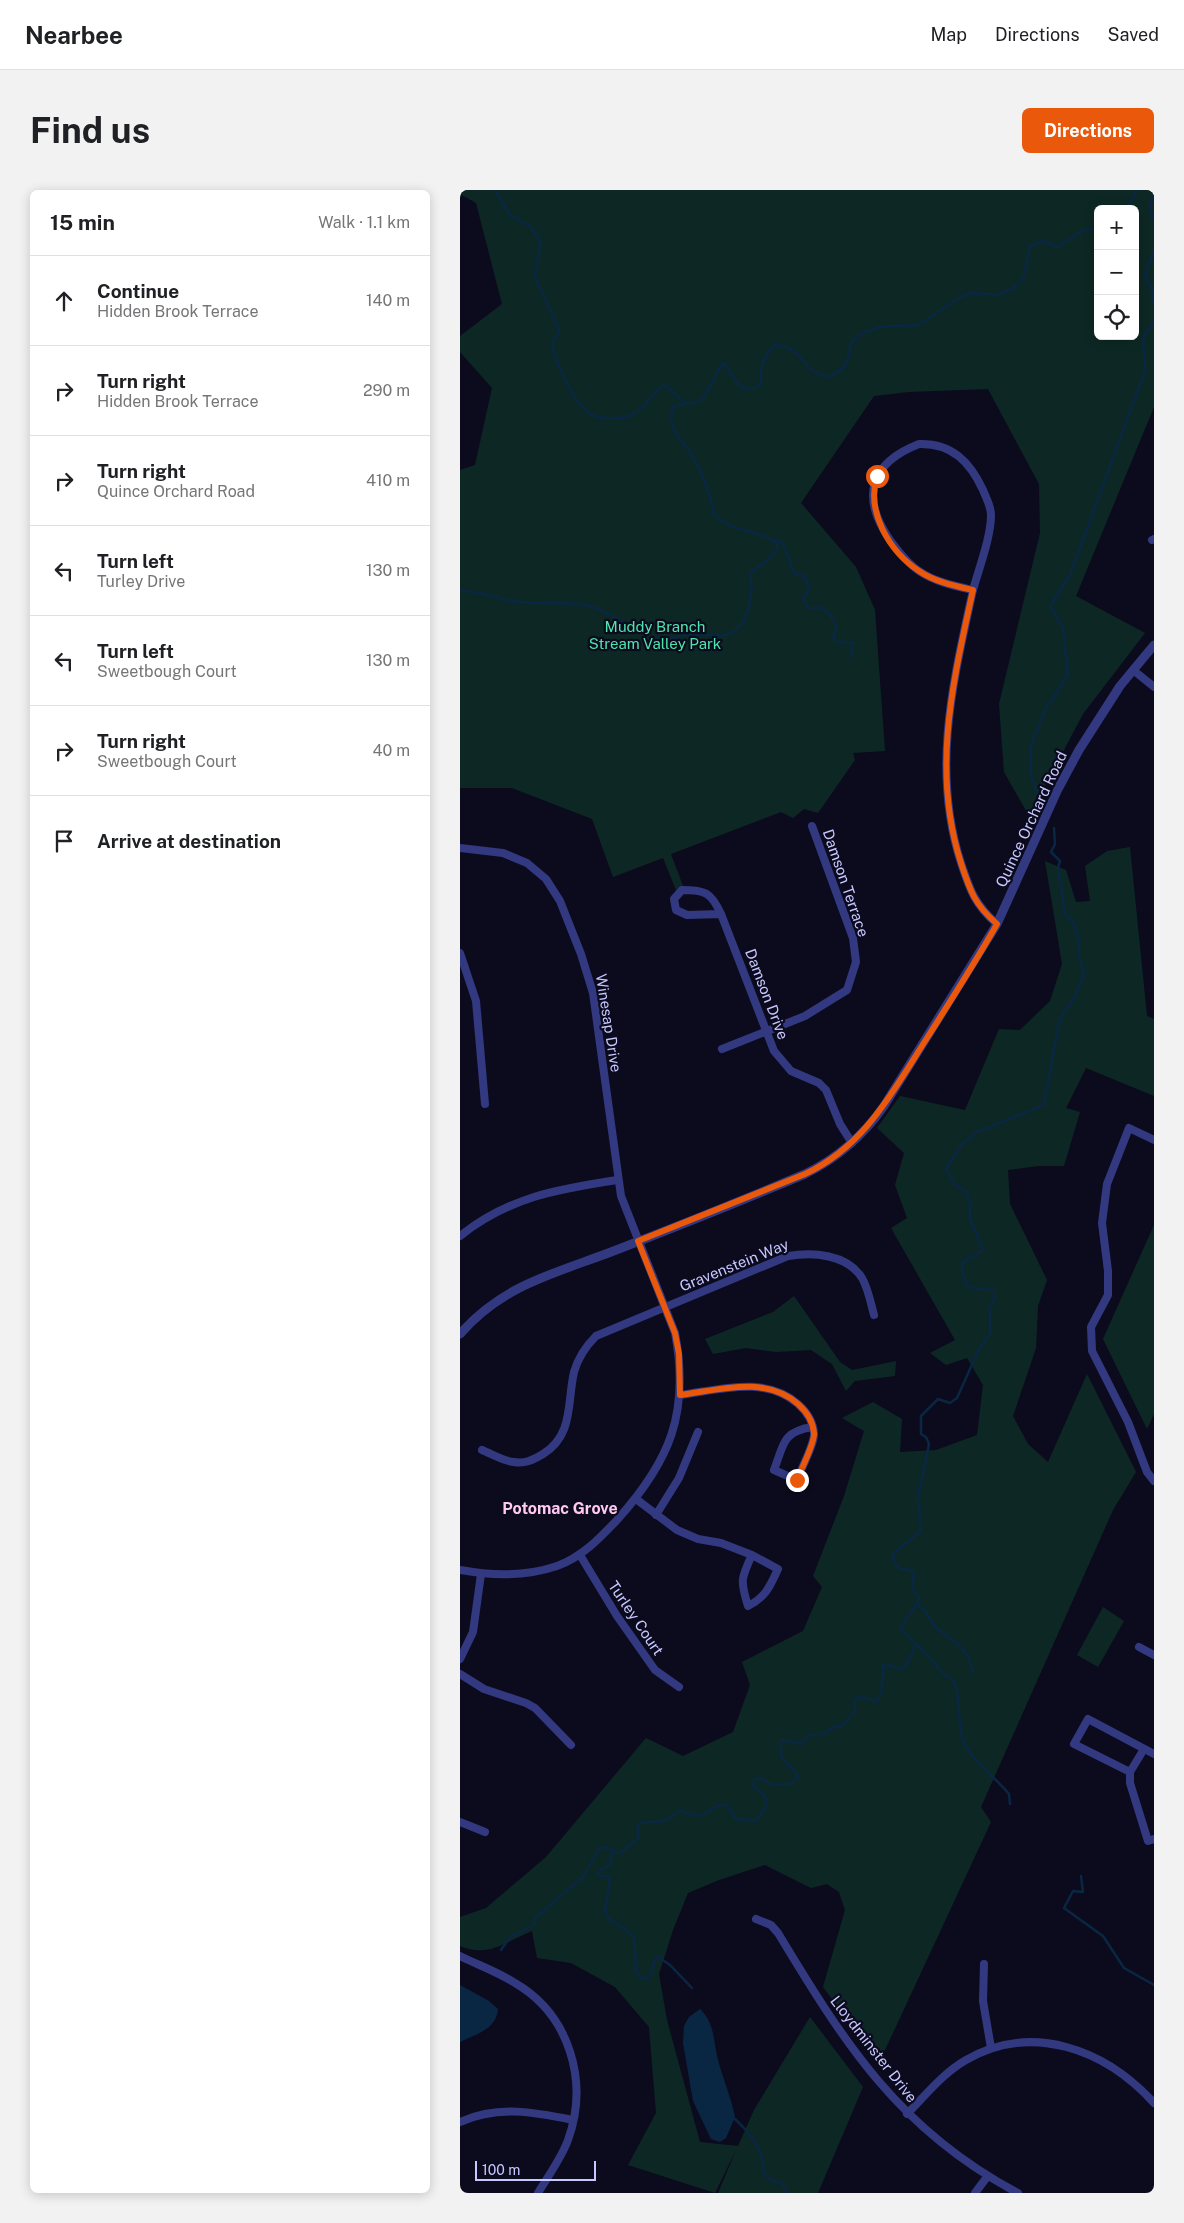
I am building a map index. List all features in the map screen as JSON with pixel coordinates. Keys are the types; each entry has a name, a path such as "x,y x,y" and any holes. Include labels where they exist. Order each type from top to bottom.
{"street":[{"path":"973,590 946,584 919,571 900,554 879,523 874,511 874,487 883,466 900,451 925,444 952,450 966,461 976,476 991,513 948,713 946,740 948,806 951,832 972,896 982,911 997,924"},
{"name":"Quince Orchard Road","path":"460,1334 500,1298 529,1282 638,1241 805,1174 831,1160 852,1143 884,1106 997,924 1065,775 1093,726 1133,670 1154,645"},
{"path":"1133,670 1154,687"},
{"name":"Damson Terrace","path":"722,1049 805,1016 847,990 856,962 853,938 812,826"},
{"name":"Winesap Drive","path":"460,848 503,853 528,863 546,879 560,901 581,954 592,994 618,1180 638,1241 675,1333 679,1354 680,1395 675,1423 665,1452 652,1479 604,1534 580,1555 559,1566 533,1573 481,1574 460,1570"},
{"name":"Damson Drive","path":"721,914 687,915 676,910 674,899 682,890 701,890 714,898 721,914 765,1032 774,1051 791,1071 819,1083 826,1090 840,1124 852,1143"},
{"path":"460,953 476,1001 485,1104"},
{"path":"1154,1140 1129,1128 1108,1184 1102,1223 1108,1271 1108,1295 1091,1327 1092,1351 1128,1422 1148,1472 1154,1481"},
{"path":"460,1236 496,1212 528,1198 565,1188 618,1180"},
{"name":"Gravenstein Way","path":"482,1450 512,1462 522,1462 532,1461 550,1450 558,1441 568,1420 574,1372 582,1352 589,1344 606,1331 788,1256 802,1253 822,1254 836,1259 853,1269 862,1278 874,1315"},
{"path":"680,1395 747,1386 770,1389 792,1399 807,1412 812,1427 814,1435 797,1480 774,1470 787,1438 799,1429 812,1427"},
{"path":"656,1515 679,1478 698,1432"},
{"path":"636,1499 677,1530 698,1539 721,1543 752,1555 778,1569 768,1592 760,1600 748,1606 741,1584 742,1575 752,1555"},
{"name":"Turley Court","path":"580,1555 616,1616 654,1670 679,1687"},
{"path":"460,1659 474,1632 481,1574"},
{"path":"1139,1647 1154,1655"},
{"path":"460,1674 484,1689 526,1703 535,1708 571,1745"},
{"path":"1130,1772 1074,1744 1088,1720 1154,1754"},
{"path":"1144,1749 1130,1772 1130,1783 1148,1841 1154,1839"},
{"path":"460,1822 485,1832"},
{"name":"Lloydminster Drive","path":"756,1919 771,1926 778,1933 830,2018 877,2081 907,2114 940,2143 987,2177 1018,2193"},
{"path":"460,1956 516,1983 538,1999 550,2012 568,2045 576,2070 578,2088 574,2120 561,2155 538,2193"},
{"path":"984,1964 983,2001 991,2048"},
{"path":"907,2114 964,2060 991,2048 1019,2041 1044,2041 1068,2046 1098,2060 1134,2084 1154,2103"},
{"path":"460,2122 492,2112 514,2110 574,2120"},
{"path":"976,2193 987,2177"}],"green space":[{"name":"Muddy Branch Stream Valley Park","path":"460,190 1154,190 1154,407 1076,596 1145,633 1083,714 1029,816 1004,772 999,704 1040,533 1039,484 988,389 908,392 874,396 801,503 856,567 875,610 885,751 853,753 855,760 818,813 804,809 793,818 781,812 671,854 683,886 676,890 663,858 613,877 592,819 512,788 460,788 460,470 475,465 492,388 460,352 460,336 502,304 476,203 460,194"},
{"path":"1130,847 1147,1016 1154,1019 1154,1096 1086,1068 1066,1108 1080,1112 1064,1166 1038,1166 1008,1170 1010,1204 1047,1280 1038,1306 1036,1348 1013,1416 1028,1444 1048,1462 1087,1374 1136,1472 1113,1510 981,1807 991,1822 879,2063 823,1987 845,1910 839,1892 827,1884 811,1888 765,1865 719,1880 688,1893 673,1930 659,1974 667,2020 700,2142 738,2146 754,2110 810,2017 863,2087 818,2193 718,2193 737,2148 715,2193 628,2165 656,2113 649,2027 615,1987 571,1963 537,1958 532,1931 505,1944 488,1949 470,1949 460,1946 460,1917 486,1908 546,1857 646,1738 683,1756 733,1732 750,1685 742,1662 803,1631 822,1587 813,1576 844,1496 864,1431 842,1418 873,1402 902,1419 900,1452 936,1450 977,1435 983,1385 967,1358 946,1365 930,1353 955,1340 891,1228 907,1218 895,1185 904,1153 877,1128 900,1096 965,1110 999,1029 1020,1030 1050,1001 1062,964 1045,861 1066,870 1076,902 1090,901 1085,866 1107,851"},
{"path":"1154,1225 1154,1414 1147,1429 1103,1339"},
{"path":"794,1296 840,1362 852,1370 896,1361 895,1376 855,1381 846,1391 832,1364 811,1350 776,1352 746,1348 713,1354 705,1339 773,1312"},
{"path":"1103,1607 1124,1621 1098,1667 1077,1655"}],"water":[{"path":"460,1985 489,2001 498,2009 489,2027 479,2034 460,2042"},
{"path":"700,2009 711,2026 718,2060 735,2117 726,2138 720,2142 711,2139 693,2101 683,2043 684,2026 689,2017"}],"waterway":[{"path":"495,190 510,215 531,227 539,239 540,245 535,277 559,329 559,333 552,342 557,361 573,395 587,412 595,416 608,418 632,415 663,386 667,386 685,403"},
{"path":"1128,205 1137,190"},
{"path":"1154,195 1150,207 1154,219"},
{"path":"460,591 486,594 521,602 585,605 604,611 648,636 663,640 691,634 721,636 733,631 745,618 748,609 751,590 750,573 777,550 777,544 765,536 731,526 714,515 700,469 673,427 671,421 673,407 700,400 723,363 741,387 754,389 761,383 763,362 775,345 788,348 813,371 828,377 843,368 848,360 851,342 861,334 879,327 918,325 961,297 972,293 998,295 1013,288 1024,277 1030,246 1044,241 1057,247 1084,230 1094,229"},
{"path":"1154,250 1145,275 1153,292 1154,308"},
{"path":"1040,802 1031,775 1031,746 1045,710 1068,675 1063,628 1050,606 1070,575 1145,371 1143,341 1154,319"},
{"path":"773,541 782,542 795,574 804,576 809,589 803,599 810,609 819,607 829,613 837,628 833,638 840,642 853,643 851,657"},
{"path":"501,1950 510,1937 534,1925 535,1918 583,1877 599,1849 606,1847 617,1853 622,1852 638,1838 638,1825 640,1823 665,1821 681,1810 701,1816 724,1804 727,1805 736,1819 757,1820 767,1805 765,1796 753,1786 755,1779 760,1778 773,1785 791,1784 798,1776 782,1758 781,1740 801,1744 811,1735 825,1734 829,1729 843,1725 855,1711 854,1703 858,1697 877,1701 882,1684 883,1665 886,1664 899,1669 906,1666 916,1644 901,1629 919,1598 912,1589 914,1572 897,1567 893,1559 894,1553 921,1531 918,1497 929,1444 926,1437 921,1434 921,1416 938,1399 950,1403 957,1398 979,1349 990,1333 990,1308 995,1296 994,1291 968,1286 964,1276 962,1270 964,1262 983,1250 970,1219 970,1204 966,1192 954,1184 946,1169 962,1144 977,1132 1044,1105 1058,1027 1063,1013 1074,999 1084,974 1079,955 1078,936 1073,922 1065,914 1058,868 1060,861 1051,852 1055,844 1054,828"},
{"path":"917,1604 925,1611 935,1627 959,1645 968,1656 973,1672"},
{"path":"916,1644 948,1678 954,1681 958,1696 960,1725 966,1747 1009,1794 1010,1804"},
{"path":"612,1852 610,1865 597,1872 601,1876 607,1876 610,1880 605,1911 608,1918 634,1937 636,1973 644,1979 648,1978 655,1959 658,1957 670,1965 692,1988"},
{"path":"1081,1876 1083,1892 1073,1891 1064,1908 1103,1936 1124,1968 1154,1985"},
{"path":"735,2119 758,2147 765,2175 771,2180 781,2183 788,2193"}],"district":[{"name":"Potomac Grove","path":"560,1508"}],"route":[{"path":"797,1480 814,1435 807,1412 792,1399 777,1391 747,1386 680,1395 679,1354 675,1333 638,1241 805,1174 831,1160 852,1143 864,1132 884,1106 997,924 982,911 972,896 951,832 948,806 946,740 948,713 973,590 946,584 919,571 900,554 879,523 874,511 874,487 877,476"}]}
